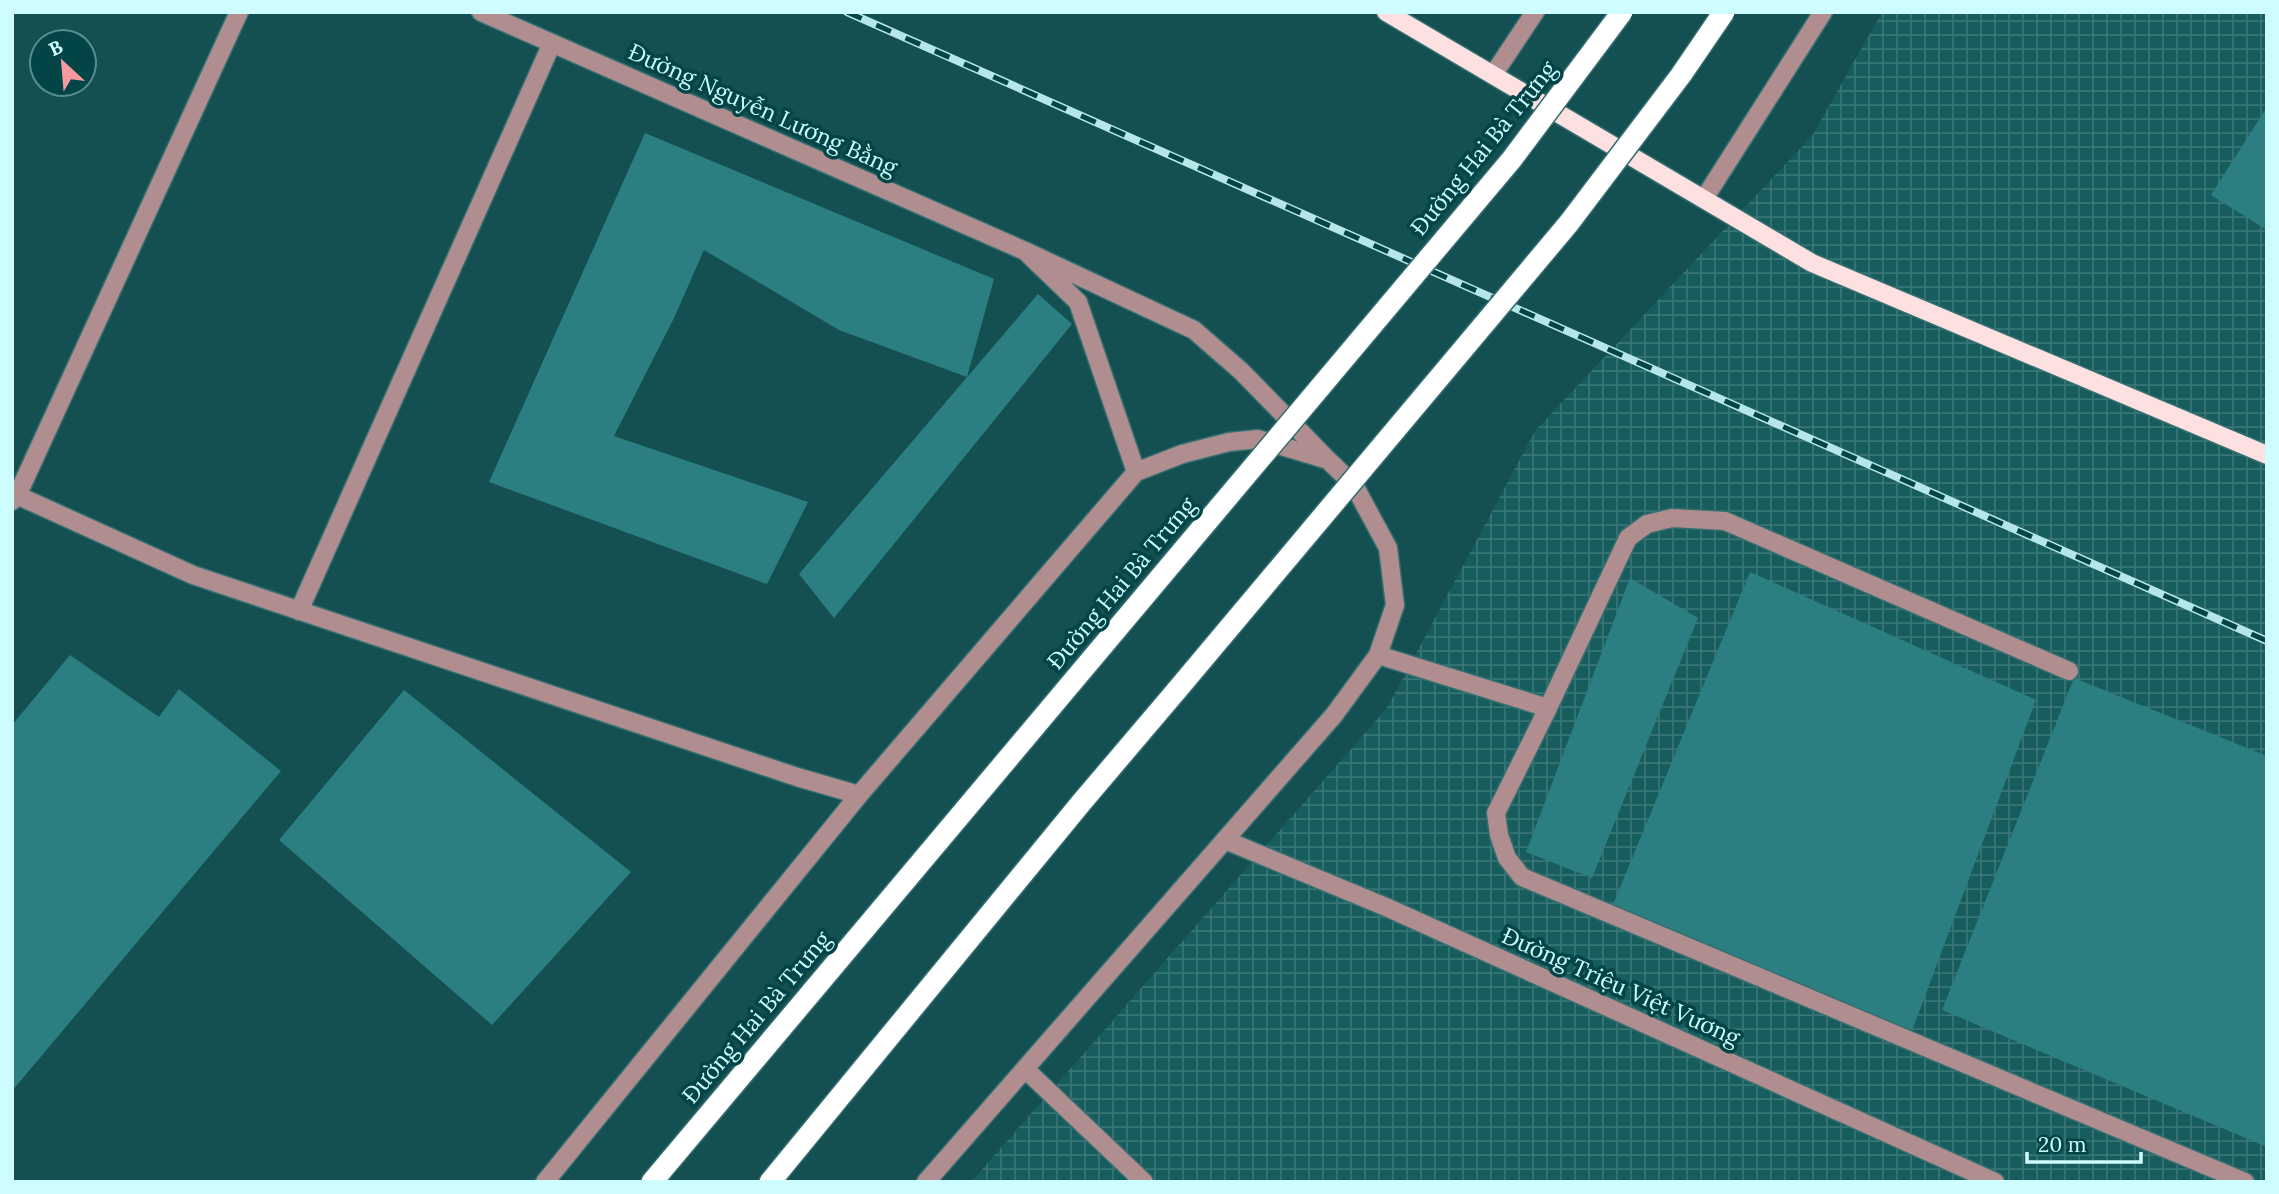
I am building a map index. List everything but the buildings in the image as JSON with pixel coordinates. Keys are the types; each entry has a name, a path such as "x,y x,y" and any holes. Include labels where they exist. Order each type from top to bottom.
{"highway":[{"name":"Đường Hai Bà Trưng","path":"652,1182 1512,159 1622,12"},
{"path":"770,1182 1072,813 1569,223 1681,75 1724,12"}],"main road":[{"path":"1386,12 1812,263 2267,455"}],"street":[{"path":"239,12 14,497 193,575 797,777 859,795"},
{"name":"Đường Nguyễn Lương Bằng","path":"481,12 1026,251 1194,330 1241,370 1354,485 1388,548 1395,605 1378,655 1334,715 926,1182"},
{"path":"1493,75 1535,12"},
{"path":"1704,199 1823,12"},
{"path":"299,611 552,43"},
{"path":"1026,251 1078,302 1136,472"},
{"path":"545,1182 859,795 1136,472 1182,454 1229,442 1258,439 1328,460"},
{"path":"2069,671 1725,521 1672,517 1647,524 1629,538 1496,813 1499,835 1507,858 1522,877 2245,1182"},
{"path":"1378,655 1548,708"},
{"name":"Đường Triệu Việt Vương","path":"1225,840 1399,913 1995,1182"},
{"path":"1024,1069 1144,1182"}],"shaded area":[{"path":"1882,12 2267,12 2267,1182 971,1182 1387,708 1535,431 1812,136"}],"railway":[{"path":"847,12 2267,641"}]}
